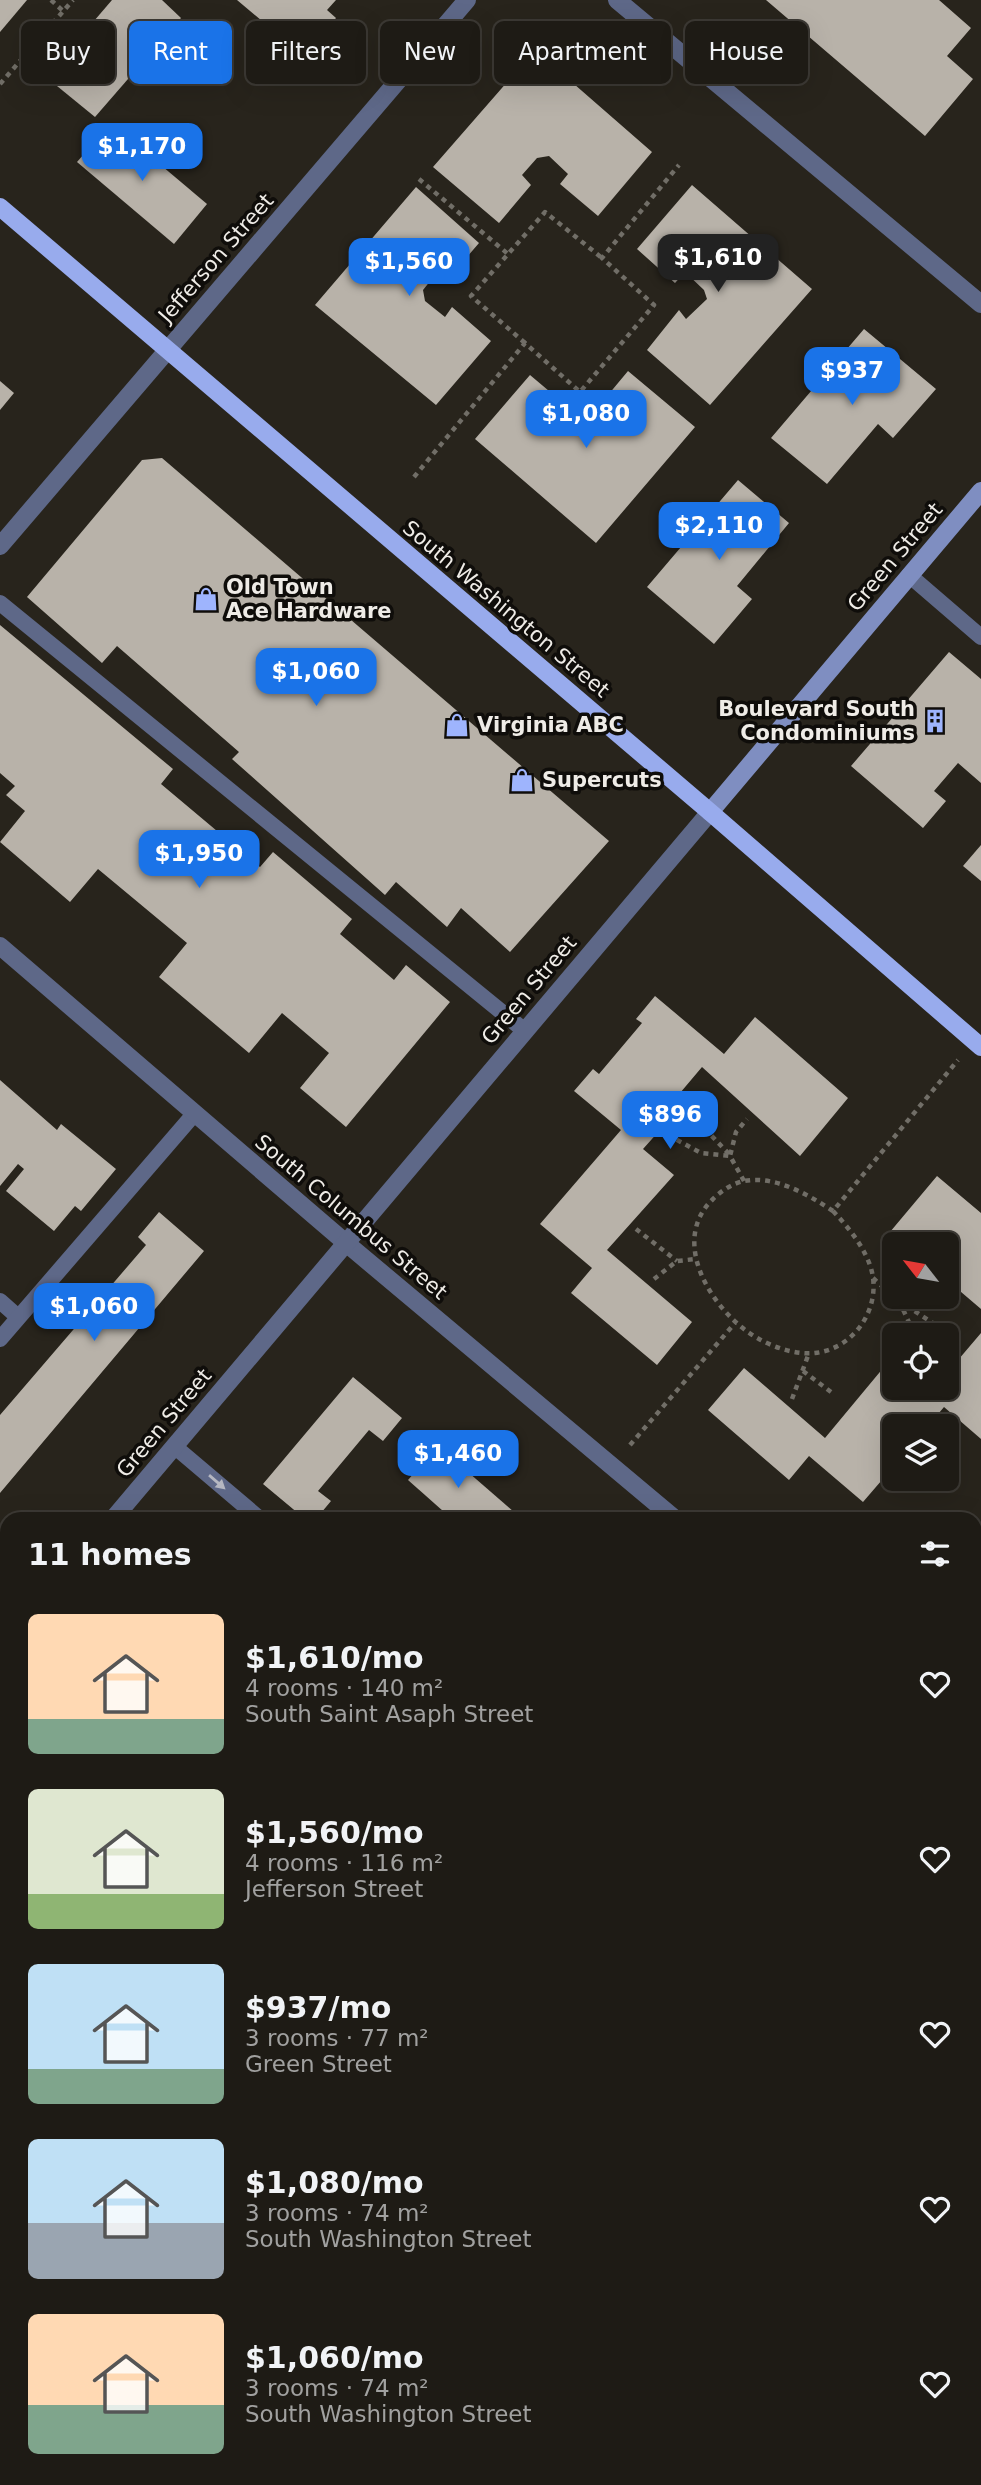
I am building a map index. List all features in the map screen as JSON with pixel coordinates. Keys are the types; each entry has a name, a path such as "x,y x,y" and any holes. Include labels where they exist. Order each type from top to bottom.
{"main road":[{"name":"South Washington Street","path":"0,206 978,1044"}],"street":[{"name":"Jefferson Street","path":"0,546 467,0"},
{"path":"617,0 981,304"},
{"name":"Green Street","path":"119,1512 981,491"},
{"name":"South Columbus Street","path":"0,946 346,1243 666,1512"}],"lane":[{"path":"909,575 981,637"},
{"path":"0,603 524,1031"},
{"path":"0,1339 195,1113"},
{"path":"0,1301 19,1317"},
{"path":"174,1446 252,1512"}],"path":[{"path":"51,0 63,11"},
{"path":"0,84 73,0"},
{"path":"602,258 679,165"},
{"path":"419,179 508,254"},
{"path":"545,212 602,258 654,305 580,392 471,296 545,212"},
{"path":"414,477 525,343"},
{"path":"833,1211 978,1044"},
{"path":"684,1107 730,1156 744,1181"},
{"path":"730,1156 736,1132 747,1119"},
{"path":"668,1135 701,1153 730,1156"},
{"path":"744,1181 783,1185 807,1194 833,1211 849,1229 869,1260 874,1289 871,1310 861,1328 828,1352 786,1350 765,1342 735,1323 717,1303 704,1282 696,1259 696,1229 706,1206 723,1190 744,1181"},
{"path":"636,1229 677,1261"},
{"path":"654,1279 677,1261 696,1259"},
{"path":"872,1278 882,1286"},
{"path":"912,1309 932,1323"},
{"path":"611,1467 735,1323"},
{"path":"792,1399 809,1353"},
{"path":"803,1371 835,1395"}],"building":[{"path":"0,0 27,0 0,32"},
{"path":"112,0 162,0 181,18 178,21 129,21 129,78 95,117 55,84 115,84 115,21 94,21"},
{"path":"237,0 336,0 327,10 336,18 333,21 262,21"},
{"path":"766,0 939,0 971,28 947,56 973,79 925,136 808,36 808,21 791,21"},
{"path":"505,84 574,84 652,152 598,216 560,184 568,174 549,156 537,158 522,175 531,185 499,223 433,167"},
{"path":"111,123 207,204 174,244 77,162"},
{"path":"692,185 812,289 710,405 647,350 679,310 686,319 707,299 704,290 685,272 675,283 637,249"},
{"path":"416,187 479,243 449,278 439,270 423,290 425,301 445,317 452,307 491,341 436,405 315,305"},
{"path":"864,329 936,389 893,438 878,424 827,484 771,438"},
{"path":"628,371 695,427 596,543 475,439 530,375 568,407 560,418 580,437 591,437 608,416 598,407"},
{"path":"0,381 14,393 0,410"},
{"path":"162,458 609,841 510,952 461,908 447,927 396,882 385,895 232,759 239,752 117,646 102,663 27,597 142,460"},
{"path":"738,480 789,523 737,586 752,599 714,644 647,587"},
{"path":"0,625 173,769 161,784 260,867 273,852 352,919 340,934 394,980 406,965 450,1002 346,1127 300,1088 329,1053 282,1013 249,1053 159,977 187,943 98,869 70,902 0,842 25,811 6,795 15,786 0,773"},
{"name":"Boulevard South Condominiums","path":"949,652 981,679 981,783 958,763 934,791 946,801 923,828 851,766"},
{"path":"981,845 981,881 963,866"},
{"path":"655,996 724,1054 755,1017 848,1098 800,1156 702,1067 653,1125 660,1130 643,1149 674,1175 607,1250 692,1322 657,1365 571,1293 592,1268 540,1224 621,1130 574,1091 593,1069 599,1074 642,1023 636,1019"},
{"path":"0,1080 57,1130 61,1124 116,1169 81,1211 75,1206 54,1231 6,1191 24,1169 18,1164 0,1186"},
{"path":"937,1176 981,1213 981,1309 959,1290 959,1232 890,1232"},
{"path":"159,1212 204,1251 0,1493 0,1415 146,1245 138,1237"},
{"path":"981,1333 981,1439 959,1420 959,1414 952,1414 944,1407 938,1414 882,1414 882,1480 863,1502 809,1456 789,1480 708,1410 744,1368 825,1438 882,1369 882,1400 959,1400 959,1359"},
{"path":"353,1377 402,1418 383,1441 369,1430 318,1491 331,1501 322,1512 297,1512 263,1484"},
{"path":"438,1446 514,1512 444,1512 408,1480"}],"place":[{"name":"Old Town Ace Hardware","path":"206,599"},
{"name":"Boulevard South Condominiums","path":"935,721"},
{"name":"Virginia ABC","path":"457,725"},
{"name":"Supercuts","path":"522,780"}]}
